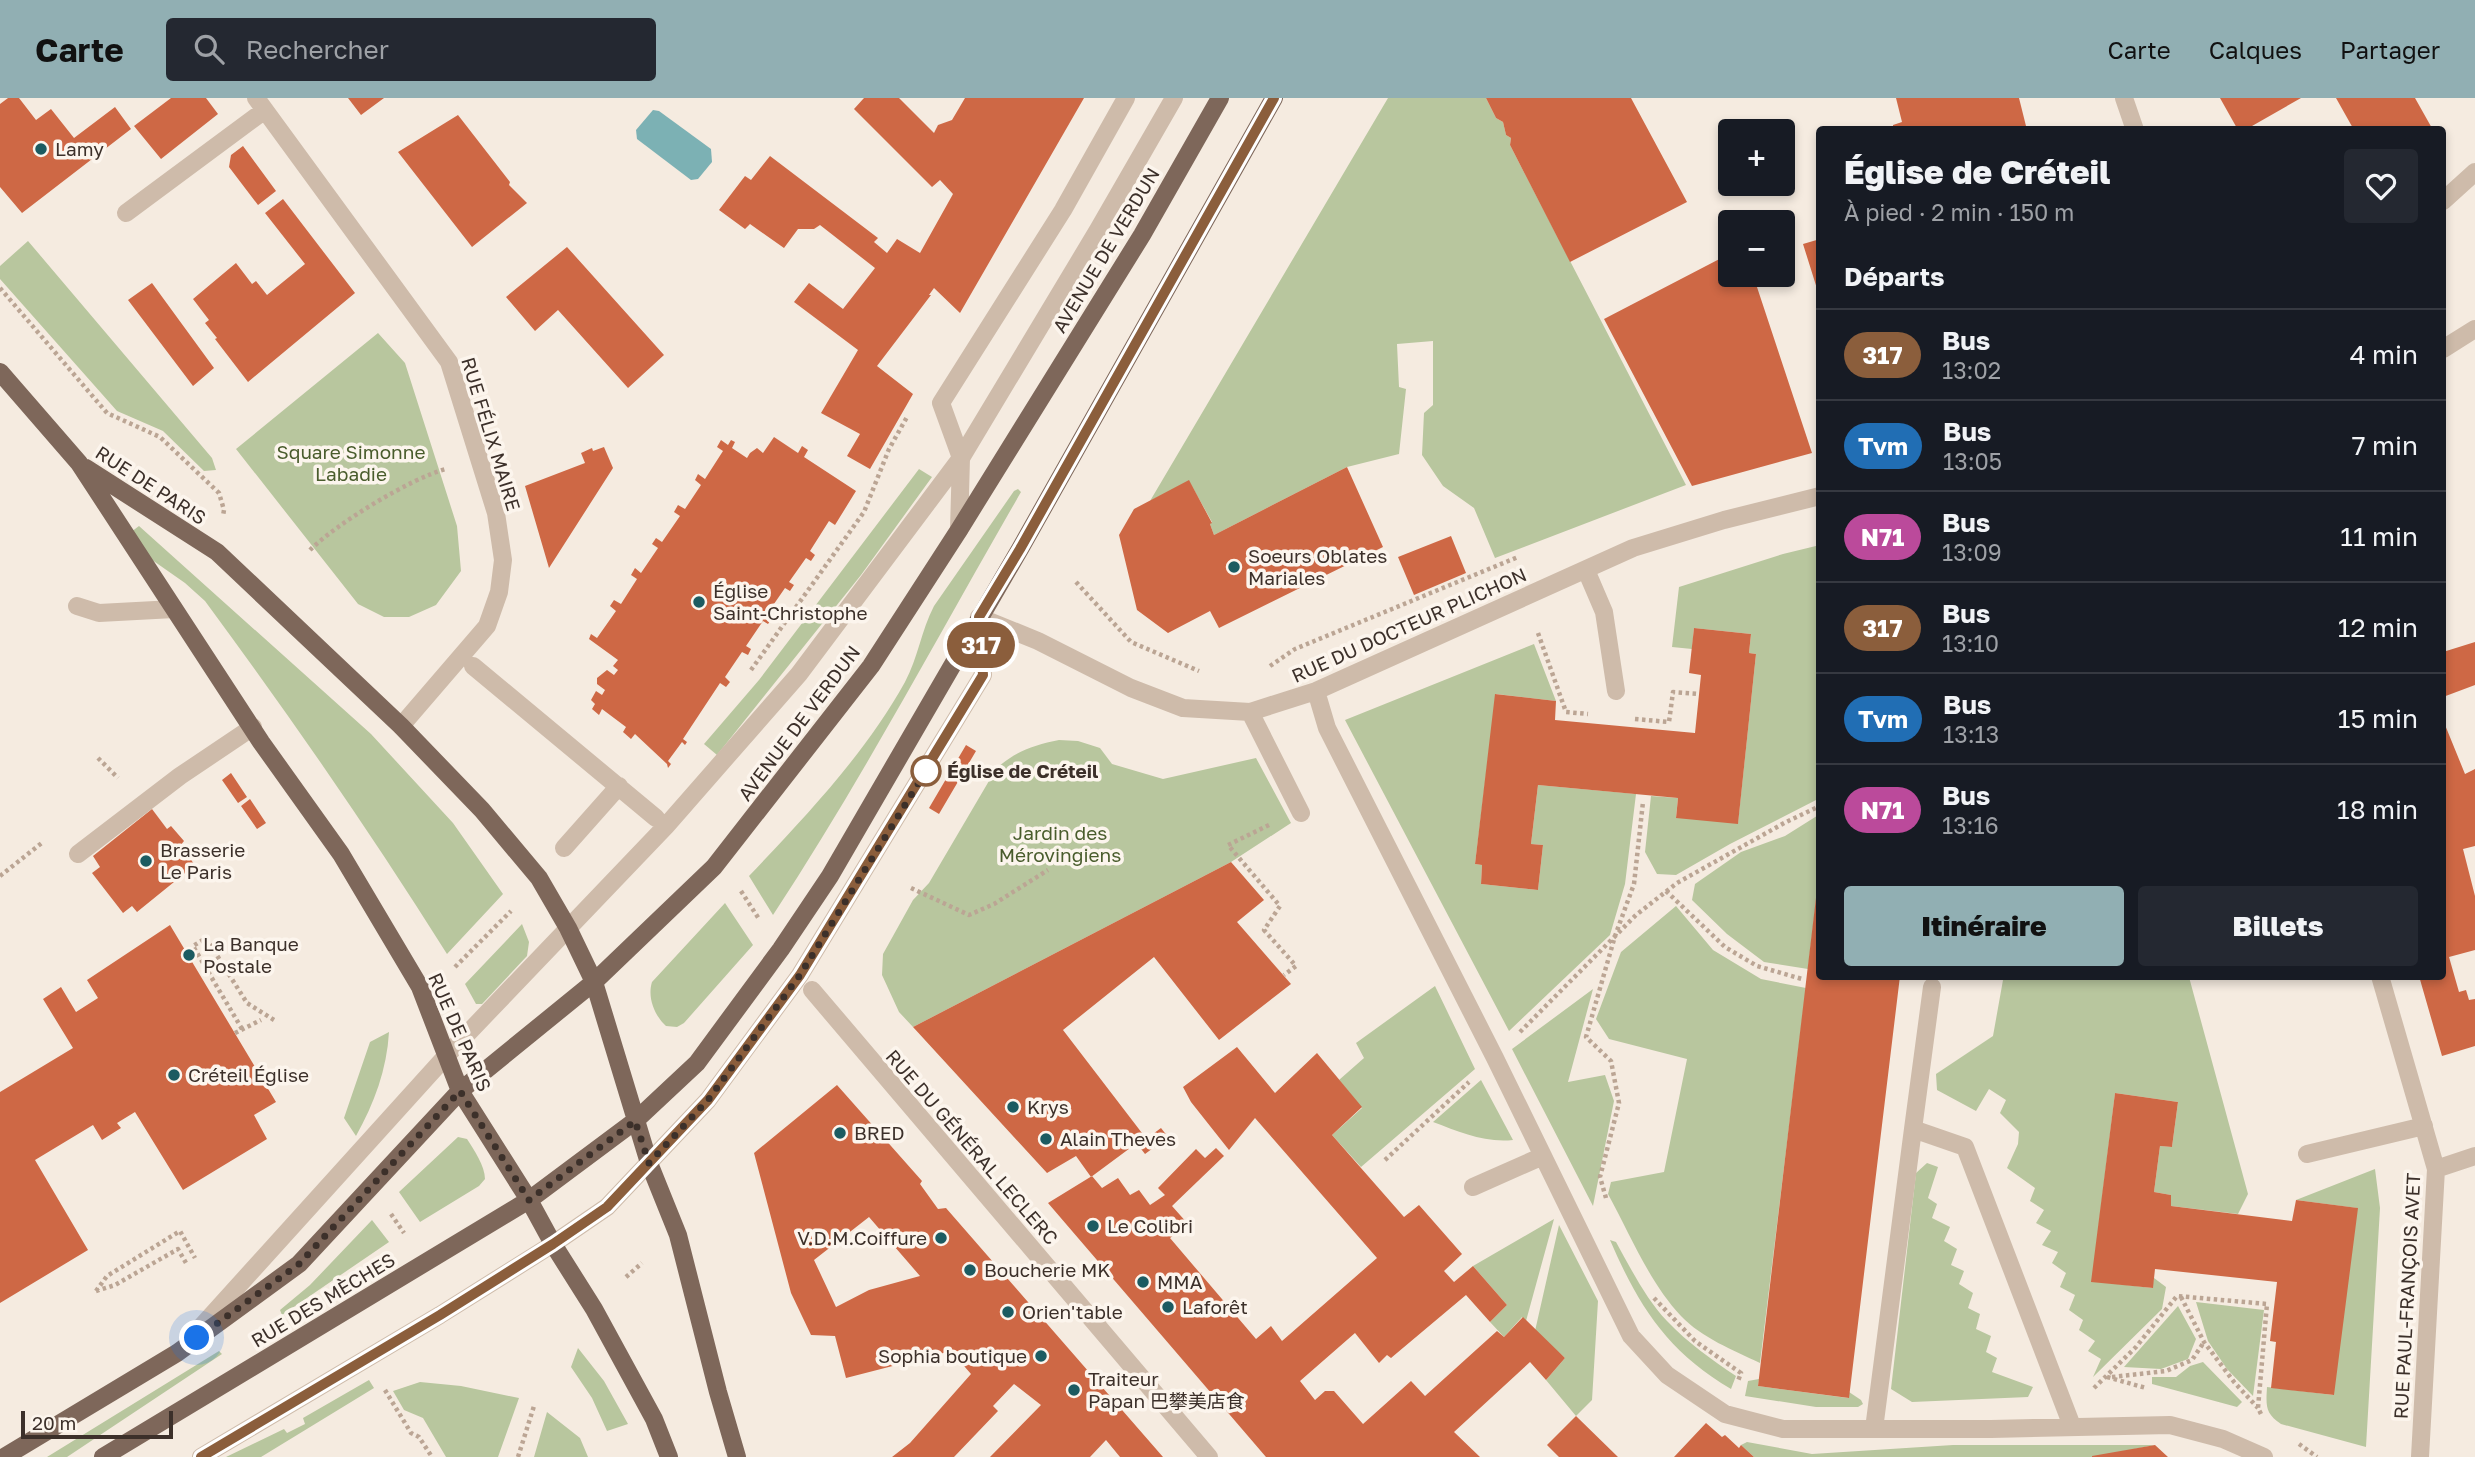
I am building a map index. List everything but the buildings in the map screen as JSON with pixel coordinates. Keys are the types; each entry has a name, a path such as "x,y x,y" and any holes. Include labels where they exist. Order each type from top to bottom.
{"main road":[{"name":"AVENUE DE VERDUN","path":"460,1091 594,982 724,855 871,666 959,530 1142,234 1220,98"},
{"path":"529,1200 635,1121 697,1063 780,950 830,876 1020,549 1274,98"},
{"path":"0,372 79,463"},
{"name":"RUE DE PARIS","path":"79,463 217,552 401,726 482,810 539,878 568,928 594,982 635,1121 678,1235 737,1457"},
{"name":"RUE DE PARIS","path":"79,463 261,742 341,854 411,971 460,1091 594,1309 648,1408 669,1457"},
{"name":"RUE DES MÈCHES","path":"4,1457 177,1353 299,1264 460,1091"},
{"name":"RUE DES MÈCHES","path":"103,1457 529,1200"}],"street":[{"path":"959,530 961,458 941,403 1063,210 1126,98"},
{"name":"AVENUE DE VERDUN","path":"447,1055 666,826 799,674 961,458 1174,98"},
{"path":"2124,98 2134,126"},
{"path":"126,214 261,104"},
{"name":"RUE FÉLIX MAIRE","path":"261,104 450,362 496,513 503,560 499,592 487,626 401,726"},
{"path":"2446,198 2475,172"},
{"path":"2446,347 2475,329"},
{"name":"RUE DU DOCTEUR PLICHON","path":"979,617 1038,641 1131,688 1183,708 1250,712 1316,691 1633,548 1724,520 1816,497"},
{"path":"1586,570 1604,612 1616,691"},
{"path":"76,606 99,613 174,609"},
{"path":"201,1457 440,1315 607,1207 708,1100 800,975 983,675 979,617"},
{"path":"473,666 656,818"},
{"path":"1316,691 1327,728 1495,1058 1631,1336 1667,1374 1725,1414 1783,1429 1991,1429 2069,1418 2170,1425 2223,1439 2264,1457"},
{"path":"1250,712 1301,813"},
{"path":"78,854 180,776 253,727"},
{"path":"565,848 619,786"},
{"name":"RUE PAUL-FRANÇOIS AVET","path":"2381,980 2436,1169 2420,1457"},
{"path":"1874,1429 1932,988"},
{"name":"RUE DU GÉNÉRAL LECLERC","path":"812,990 1209,1457"},
{"name":"RUE DES MÈCHES","path":"177,1353 447,1055"},
{"path":"2307,1154 2424,1126"},
{"path":"1913,1129 1965,1147 2069,1418"},
{"path":"1473,1187 1543,1156"},
{"path":"2436,1169 2475,1156"}],"path":[{"path":"0,288 107,413 160,436 219,493 225,510"},
{"path":"747,676 864,512 889,449 908,415"},
{"path":"310,550 326,535 427,474 450,468"},
{"path":"1267,668 1295,649 1530,552"},
{"path":"1076,582 1131,642 1206,674"},
{"path":"1538,634 1540,641"},
{"path":"98,758 121,781"},
{"path":"1607,1200 1600,1177 1619,1103 1611,1061 1586,1037 1615,936 1634,884 1643,802"},
{"path":"1385,1160 1495,1058 1615,936 1666,891 1786,822 1816,808"},
{"path":"1272,824 1228,845 1280,906 1264,930 1296,965 1284,975"},
{"path":"911,888 969,915 994,904 1048,870"},
{"path":"738,888 765,930"},
{"path":"1666,891 1725,947 1757,966 1802,979"},
{"path":"454,967 511,911"},
{"path":"242,1029 193,946 206,938 247,1003 274,1020"},
{"path":"234,1033 261,1020"},
{"path":"389,1211 404,1234"},
{"path":"186,1263 178,1249 115,1285 96,1291 107,1276 180,1231 195,1258"},
{"path":"626,1277 642,1263"},
{"path":"2069,1418 2136,1347 2177,1296 2267,1304 2258,1408"},
{"path":"2181,1296 2204,1342 2234,1382 2258,1408 2264,1420"},
{"path":"1653,1297 1695,1341 1741,1373 1725,1414"},
{"path":"2106,1377 2166,1371 2192,1360 2204,1342"},
{"path":"385,1389 411,1433 419,1437 432,1457"},
{"path":"518,1457 534,1406"},
{"path":"2296,1442 2317,1457"}],"green space":[{"path":"1388,98 1486,98 1496,118 1503,122 1506,135 1511,138 1510,145 1686,485 1495,558 1474,508 1443,486 1422,455 1424,413 1433,405 1433,341 1397,344 1399,387 1406,389 1399,454 1347,467 1214,535 1210,524 1212,522 1189,481 1150,501"},
{"path":"28,241 212,458 216,470 204,471 163,431 117,411 0,279 0,266"},
{"name":"Square Simonne Labadie","path":"378,333 405,363 457,526 461,571 436,605 409,617 384,617 358,604 236,449"},
{"path":"919,469 932,477 861,575 717,755 704,744 759,680"},
{"path":"1018,489 1021,492 900,705 773,915 749,876 813,807 872,734 905,682 934,606"},
{"path":"139,526 371,734 453,823 503,894 447,954 329,775 205,601 185,583 145,555 131,532"},
{"path":"1816,546 1816,800 1676,875 1657,874 1645,852 1651,796 1678,798 1676,817 1738,823 1756,654 1749,653 1751,634 1694,628 1692,649 1672,647 1679,587"},
{"path":"1534,644 1556,701 1496,694 1475,864 1482,865 1481,884 1538,890 1543,845 1531,844 1538,785 1636,794 1625,884 1610,935 1509,1031 1345,720"},
{"name":"Jardin des Mérovingiens","path":"1059,740 1078,741 1100,748 1112,764 1163,779 1256,758 1291,823 1231,862 913,1027 899,1012 882,975 883,954 913,900 929,883 996,769 1025,750"},
{"path":"1816,817 1816,901 1808,969 1764,962 1727,934 1692,900 1695,884 1741,852 1785,836"},
{"path":"725,903 753,945 684,1023 677,1027 666,1026 653,1006 652,982"},
{"path":"1676,906 1713,950 1761,979 1806,988 1760,1363 1708,1337 1681,1316 1650,1273 1608,1194 1611,1182 1664,1172 1687,1059 1609,1039 1596,1019 1621,952"},
{"path":"522,924 529,942 527,956 482,1004 476,1004 465,984"},
{"path":"2003,980 2190,980 2248,1194 2238,1214 2171,1206 2171,1195 2154,1192 2160,1146 2172,1147 2178,1102 2115,1093 2092,1281 2152,1288 2154,1278 2166,1287 2162,1309 2093,1377 2101,1359 2088,1351 2095,1341 2079,1330 2083,1320 2069,1310 2075,1295 2060,1287 2066,1273 2052,1263 2058,1252 2042,1245 2051,1231 2036,1223 2044,1210 2030,1201 2035,1188 2007,1168 2018,1144 2019,1132 2000,1113 2006,1100 1989,1089 1976,1111 1937,1090 1936,1074 1993,1036"},
{"path":"1435,986 1475,1069 1361,1167 1332,1135 1362,1108 1339,1080 1364,1058 1356,1043"},
{"path":"1593,989 1568,1082 1605,1075 1614,1101 1593,1206 1512,1049"},
{"path":"389,1032 386,1059 378,1086 356,1136 344,1118 370,1042"},
{"path":"1481,1080 1513,1140 1482,1138 1433,1122"},
{"path":"458,1137 467,1139 476,1153 485,1179 479,1186 420,1222 399,1192"},
{"path":"1927,1163 1938,1167 1928,1198 1937,1204 1932,1218 1950,1227 1944,1241 1957,1249 1951,1265 1964,1271 1959,1284 1973,1293 1968,1308 1980,1314 1976,1329 1991,1336 1986,1352 1997,1358 1992,1372 2033,1387 2028,1397 1912,1402 1891,1389 1916,1173"},
{"path":"2375,1169 2380,1208 2366,1447 2281,1424 2269,1412 2267,1387 2333,1395 2357,1208 2296,1200"},
{"path":"1554,1219 1526,1321 1522,1317 1504,1337 1490,1322 1507,1305 1473,1266"},
{"path":"372,1220 389,1242 282,1315 280,1310 310,1285"},
{"path":"1559,1225 1598,1301 1592,1400 1576,1416 1546,1380 1565,1358 1535,1331"},
{"path":"1610,1240 1616,1242 1633,1273 1667,1321 1700,1351 1736,1376 1731,1389 1689,1359 1657,1325 1632,1286"},
{"path":"2196,1302 2264,1310 2253,1396 2227,1369 2208,1341"},
{"path":"2178,1306 2196,1339 2188,1359 2161,1369 2124,1367"},
{"path":"578,1348 604,1381 628,1424 607,1431 592,1398 571,1367"},
{"path":"219,1351 222,1354 67,1457 47,1457"},
{"path":"2203,1362 2242,1402 2237,1407 2152,1384 2152,1377 2176,1377 2190,1366"},
{"path":"1759,1379 1758,1386 1848,1398 1849,1392 1863,1404 1858,1407 1816,1407 1745,1396 1748,1381"},
{"path":"369,1380 374,1388 261,1457 226,1457 284,1429 287,1433 305,1424 303,1418"},
{"path":"420,1382 461,1386 519,1398 498,1457 446,1457 423,1418 404,1410 393,1391"},
{"path":"547,1412 580,1438 588,1457 534,1457"},
{"path":"1747,1442 1812,1454 1953,1445 2155,1445 2094,1457 1754,1457 1741,1445"}],"water":[{"path":"653,110 659,111 711,149 712,162 698,179 691,180 637,139 636,130"}],"bus line":[{"name":"317","path":"201,1457 440,1315 607,1207 708,1100 800,975 983,675 979,617 1274,98"}],"place":[{"name":"Lamy","path":"41,149"},
{"name":"Soeurs Oblates Mariales","path":"1234,567"},
{"name":"Église Saint-Christophe","path":"699,602"},
{"name":"Église de Créteil","path":"926,771"},
{"name":"Brasserie Le Paris","path":"146,861"},
{"name":"La Banque Postale","path":"189,955"},
{"name":"Créteil Église","path":"174,1075"},
{"name":"Krys","path":"1013,1107"},
{"name":"BRED","path":"840,1133"},
{"name":"Alain Theves","path":"1046,1139"},
{"name":"Le Colibri","path":"1093,1226"},
{"name":"V.D.M.Coiffure","path":"941,1238"},
{"name":"Boucherie MK","path":"970,1270"},
{"name":"MMA","path":"1143,1282"},
{"name":"Laforêt","path":"1168,1307"},
{"name":"Orien'table","path":"1008,1312"},
{"name":"Sophia boutique","path":"1041,1356"},
{"name":"Traiteur Papan 巴攀美店食","path":"1074,1390"}],"route":[{"path":"197,1338 299,1264 460,1091 529,1200 635,1121 649,1163 708,1100 800,975 926,771"}]}
